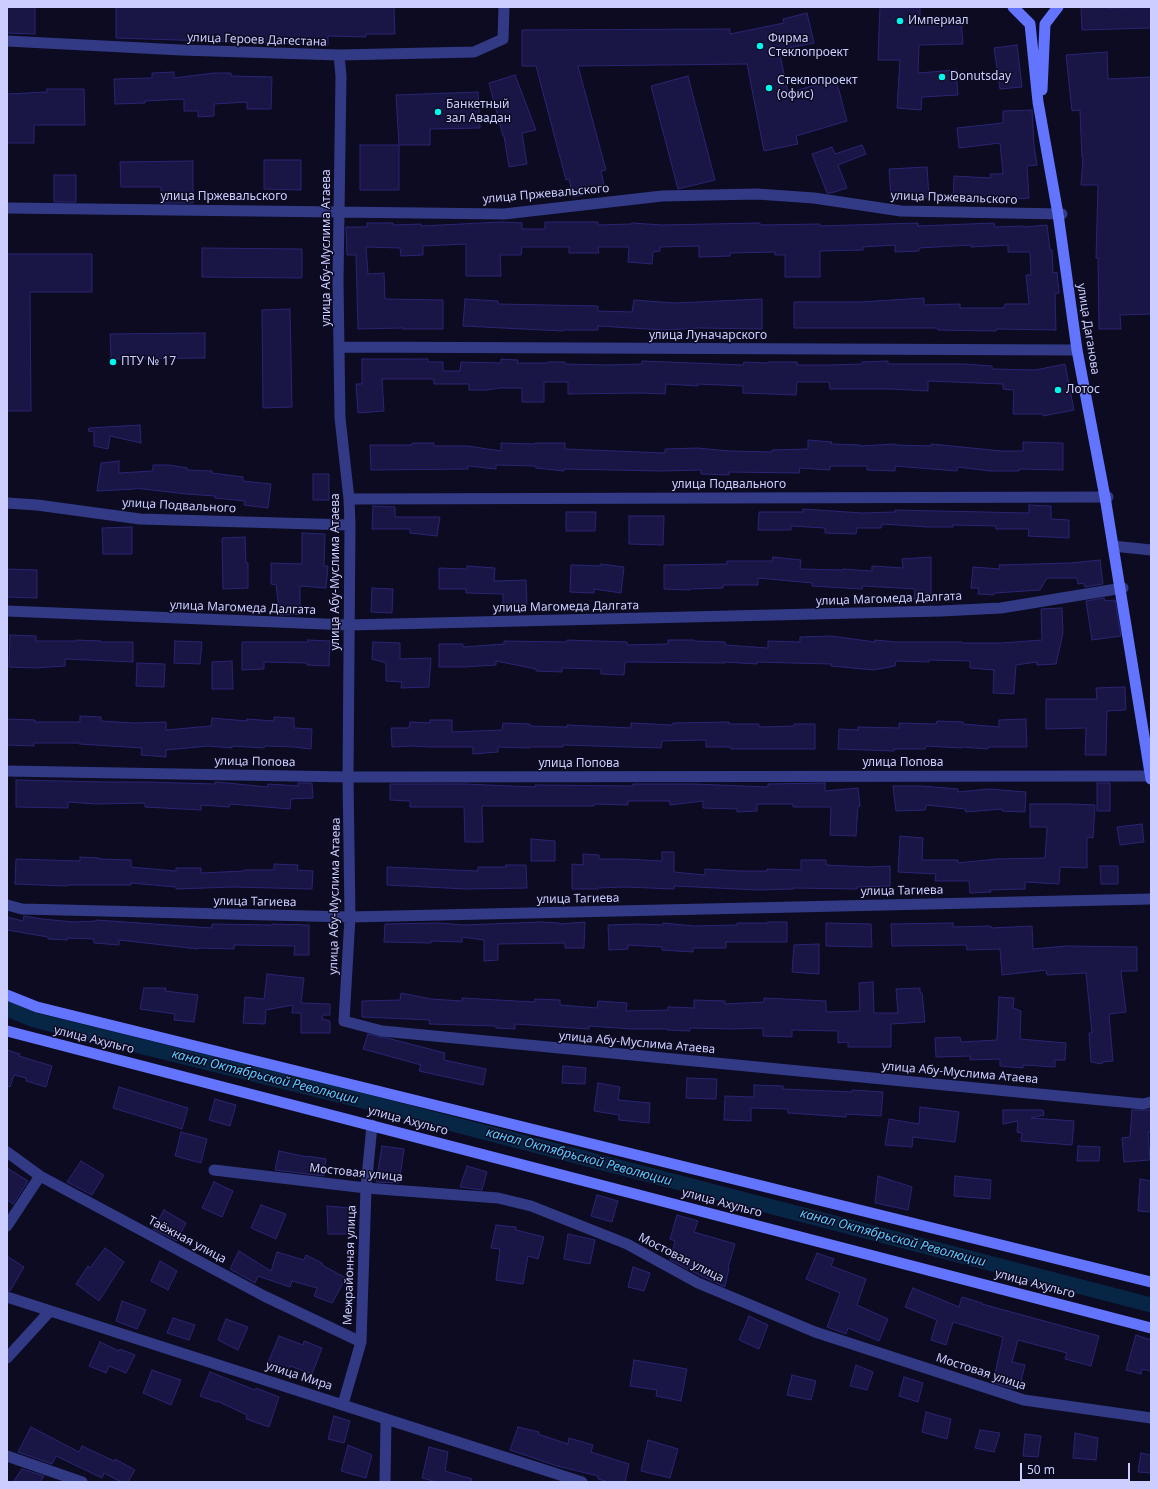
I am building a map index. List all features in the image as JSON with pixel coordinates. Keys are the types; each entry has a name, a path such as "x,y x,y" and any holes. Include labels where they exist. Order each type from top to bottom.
{"main road":[{"name":"улица Даганова","path":"1013,7 1030,24 1038,102 1060,214 1077,350 1107,497"},
{"name":"улица Даганова","path":"1058,7 1044,24 1042,97 1114,546 1151,758"},
{"name":"улица Даганова","path":"1122,588 1151,777"},
{"path":"7,995 37,1007 1151,1282"},
{"name":"улица Ахульго","path":"7,1031 1151,1328"}],"street":[{"name":"улица Героев Дагестана","path":"7,41 180,50 339,55 474,52 503,39 504,7"},
{"name":"улица Абу-Муслима Атаева","path":"339,55 341,76 338,281 340,418 349,499 350,525 348,777 350,917 344,1021 382,1031 1135,1103 1151,1102"},
{"name":"улица Пржевальского","path":"7,208 504,214 662,196 757,194 814,198 901,211 1060,214"},
{"name":"улица Луначарского","path":"340,347 1077,350"},
{"name":"улица Подвального","path":"349,499 1107,497"},
{"name":"улица Подвального","path":"7,503 37,505 140,519 350,525"},
{"path":"1114,546 1151,550"},
{"name":"улица Магомеда Далгата","path":"7,611 349,625 941,611 1001,608 1122,588"},
{"name":"улица Попова","path":"7,771 348,777 1151,777"},
{"name":"улица Тагиева","path":"7,905 22,909 350,917 1151,899"},
{"name":"Межрайонная улица","path":"343,1404 361,1342 366,1188 372,1125"},
{"name":"Таёжная улица","path":"7,1152 40,1176 264,1296 361,1342"},
{"name":"Мостовая улица","path":"214,1170 366,1188 498,1198 531,1206 626,1244 698,1283 815,1332 1024,1400 1151,1418"},
{"path":"7,1226 40,1176"},
{"name":"улица Мира","path":"7,1296 343,1404 386,1420 582,1482"},
{"path":"7,1358 50,1311"},
{"path":"385,1482 386,1420"},
{"path":"7,1456 82,1482"}],"building":[{"path":"7,7 35,7 35,34 7,33"},
{"path":"116,7 394,7 395,34 366,34 366,37 328,36 328,45 116,38"},
{"path":"880,7 920,7 920,21 961,19 963,44 919,45 918,73 956,70 958,95 922,97 921,110 897,108 900,60 878,60"},
{"path":"1081,7 1151,7 1151,28 1082,30"},
{"path":"807,13 814,43 779,50 788,93 836,79 847,121 796,136 798,144 764,151 747,64 578,66 606,170 601,171 605,189 573,197 569,179 566,180 536,66 522,66 522,30 730,29 730,34 784,23 783,19"},
{"path":"1017,45 1022,87 1000,89 994,48"},
{"path":"1107,52 1108,79 1151,77 1151,314 1120,315 1121,329 1099,329 1098,258 1096,258 1098,185 1081,185 1083,158 1080,110 1072,111 1066,55"},
{"path":"174,72 174,78 214,73 231,73 231,76 272,77 271,109 247,109 247,102 214,104 214,116 198,117 198,111 184,111 184,99 115,104 114,79 152,78 152,73"},
{"path":"515,75 536,130 522,133 527,164 509,167 504,136 489,83"},
{"path":"688,76 715,180 678,189 651,86"},
{"path":"47,89 84,89 85,125 34,125 34,143 7,143 7,94 47,92"},
{"name":"Банкетный зал Авадан","path":"478,92 480,128 430,129 430,145 399,145 396,95"},
{"path":"1032,110 1037,165 1027,166 1029,198 991,201 953,199 954,176 991,178 990,174 1003,174 1000,143 959,148 957,128 1003,123 1003,111"},
{"path":"360,145 399,145 399,190 360,190"},
{"path":"862,145 866,154 838,165 847,188 827,193 812,154 832,147 835,154"},
{"path":"264,160 301,160 301,190 264,189"},
{"path":"193,161 193,203 161,203 161,187 121,187 120,162"},
{"path":"927,167 929,197 891,199 889,169"},
{"path":"54,175 76,175 76,202 54,202"},
{"path":"501,222 522,223 522,229 545,229 545,222 598,222 598,225 632,223 662,225 760,223 760,225 820,224 820,226 918,223 918,226 994,223 995,227 1024,227 1047,225 1050,250 1052,250 1053,273 1057,272 1059,293 1055,294 1056,330 996,329 996,331 938,330 937,328 794,328 794,302 859,302 924,298 924,305 960,304 960,308 1004,308 1005,304 1029,304 1026,275 1031,275 1030,252 1008,252 1008,245 971,247 971,245 919,248 919,251 895,252 895,245 863,247 863,250 820,251 820,277 785,277 785,255 775,255 775,252 730,253 730,256 699,257 699,246 660,247 660,251 653,252 652,264 628,262 629,247 598,247 599,253 569,253 569,247 522,247 521,255 500,255 501,276 466,276 466,244 423,246 423,255 401,256 400,248 366,247 368,274 384,273 385,299 443,300 443,329 358,329 356,255 347,255 346,227 367,227 367,223 393,223 393,225 421,224 421,226"},
{"path":"202,248 302,249 302,278 202,277"},
{"path":"7,254 92,254 92,292 30,292 31,411 7,411"},
{"path":"465,299 498,301 498,304 598,306 598,311 632,312 634,300 675,303 762,299 762,329 699,328 664,330 598,326 598,330 563,331 463,326"},
{"path":"290,309 292,407 263,408 262,310"},
{"path":"205,333 205,358 111,359 110,334"},
{"path":"362,359 428,359 428,362 443,362 443,371 460,371 461,362 501,363 501,359 518,360 517,363 565,362 565,364 607,365 642,364 642,361 743,365 744,362 797,362 797,365 829,365 862,364 862,362 888,361 888,364 964,364 992,366 992,369 1035,370 1065,364 1074,410 1043,416 1043,414 1013,414 1014,390 1003,389 1003,384 928,381 928,391 892,389 830,389 829,382 797,382 796,395 743,393 743,386 698,384 698,386 666,384 665,394 568,394 568,382 544,382 544,402 522,402 522,388 469,390 469,384 434,384 434,379 382,379 384,411 358,413 356,384 362,384"},
{"path":"140,425 141,443 110,436 108,449 94,446 94,432 88,431 89,428"},
{"path":"808,440 832,442 831,444 860,446 896,444 931,446 931,444 1002,451 1023,451 1023,442 1063,443 1063,470 1019,469 1019,471 990,471 958,467 957,471 895,466 895,471 867,470 867,466 830,466 830,470 799,468 800,473 729,472 729,475 701,474 701,470 662,471 564,469 564,471 536,468 536,466 496,465 496,469 468,466 468,469 371,470 370,445 412,445 412,443 434,443 434,446 468,446 501,451 501,443 565,443 565,449 665,453 665,449 697,448 730,451 772,452 772,450 808,449"},
{"path":"119,461 119,473 153,471 153,465 169,465 187,468 187,470 212,471 212,473 243,477 243,481 271,484 268,508 244,505 245,501 215,498 215,496 135,488 97,491 101,463"},
{"path":"313,474 329,474 329,500 313,500"},
{"path":"1029,505 1051,506 1051,519 1069,520 1069,538 1028,536 1029,529 996,529 996,526 953,525 953,527 927,527 882,524 881,528 857,528 856,534 825,533 825,528 791,526 791,530 758,530 759,512 803,512 803,509 862,513 895,512 895,510 1029,513"},
{"path":"373,506 395,507 395,517 440,517 437,536 410,533 410,529 372,529"},
{"path":"566,512 596,512 595,531 566,531"},
{"path":"629,516 664,516 663,545 629,544"},
{"path":"132,527 132,554 103,554 102,528"},
{"path":"302,533 325,534 324,566 328,566 326,588 300,586 300,614 280,615 276,585 271,584 271,563 302,564"},
{"path":"245,537 246,563 248,563 248,588 223,589 222,538"},
{"path":"773,557 801,560 800,569 872,571 872,566 903,568 902,559 931,557 931,601 914,600 915,589 863,586 862,589 812,586 812,583 758,578 758,585 723,585 723,588 690,590 664,589 664,565 727,564 727,561 772,561"},
{"path":"1100,560 1103,584 1085,587 1084,583 1078,584 1077,578 1047,578 1040,590 995,593 994,595 978,594 979,588 971,588 973,567 1000,569 999,565 1070,563"},
{"path":"601,564 624,567 621,593 594,589 594,593 570,592 571,565 601,566"},
{"path":"467,566 495,568 494,581 526,580 527,604 503,605 503,594 466,593 466,589 439,589 439,568 467,569"},
{"path":"7,569 37,570 37,598 7,597"},
{"path":"372,588 393,589 392,613 371,612"},
{"path":"1104,598 1105,601 1115,600 1121,636 1092,640 1086,601"},
{"path":"1062,608 1063,633 1056,664 1037,665 1037,662 1016,665 1014,694 993,693 994,670 970,668 970,661 896,661 895,666 874,670 831,666 831,664 757,662 757,664 725,662 625,662 624,675 601,674 601,669 562,668 562,672 536,671 536,669 496,661 496,665 439,667 439,644 463,644 463,647 504,644 504,641 567,642 567,640 627,642 627,645 668,644 668,640 694,640 725,642 725,645 768,648 768,641 800,642 800,637 831,636 875,642 875,640 896,642 1001,643 1042,640 1041,609"},
{"path":"10,635 36,636 36,641 76,640 133,642 133,662 65,659 65,666 35,668 9,667"},
{"path":"308,640 330,641 329,666 307,665 307,663 264,662 264,669 242,670 242,642 308,642"},
{"path":"175,641 202,642 200,664 174,663"},
{"path":"373,642 400,643 400,659 431,658 429,687 401,688 402,682 386,681 386,663 372,659"},
{"path":"232,661 233,689 212,689 212,662"},
{"path":"137,663 165,664 164,687 136,686"},
{"path":"1125,687 1126,710 1107,711 1106,755 1085,755 1086,728 1046,729 1046,699 1097,699 1096,688"},
{"path":"80,716 101,717 101,721 134,723 166,722 166,730 211,726 212,718 247,721 247,719 274,721 274,717 294,718 294,728 312,729 311,749 265,746 264,748 232,746 232,748 208,746 166,750 166,757 141,755 142,748 79,743 34,743 34,746 7,745 7,719 35,720 35,722 80,722"},
{"path":"1026,719 1027,747 988,747 988,749 926,746 925,749 894,749 894,751 838,749 839,729 858,730 858,727 899,728 899,723 936,724 937,721 963,722 963,724 999,727 999,720"},
{"path":"430,720 452,720 452,732 502,730 503,723 530,724 530,726 567,727 567,725 631,728 631,723 672,725 673,723 729,722 729,724 759,724 759,727 815,724 815,749 731,749 731,747 706,747 706,740 662,741 661,748 563,745 563,747 498,747 498,752 473,754 473,747 392,747 391,728 409,728 410,722 430,723"},
{"path":"16,780 215,784 215,782 217,782 268,787 268,784 298,786 298,783 312,783 313,798 291,799 290,809 230,804 229,807 201,805 201,810 145,807 145,803 96,804 68,802 68,808 16,807"},
{"path":"825,783 825,791 858,788 860,806 858,806 856,836 830,835 831,807 793,807 793,804 757,804 757,811 737,812 737,809 703,808 703,801 670,805 670,801 628,801 628,805 594,804 594,806 482,806 483,842 465,842 464,807 410,807 410,801 390,800 390,784 465,784 535,787 535,785 633,786 633,784 693,784 768,787 768,784"},
{"path":"1097,783 1110,783 1110,811 1097,811"},
{"path":"893,786 922,786 958,789 958,792 989,789 1026,792 1025,812 1002,811 1002,809 966,812 965,809 926,805 925,810 896,811"},
{"path":"1030,804 1095,805 1093,838 1087,837 1087,868 1060,867 1059,884 1025,882 1025,889 990,890 991,892 970,893 969,881 935,881 936,874 898,872 900,836 923,838 922,860 958,860 958,863 996,859 1045,858 1047,827 1030,827"},
{"path":"1142,824 1144,842 1120,845 1117,827"},
{"path":"531,839 555,841 555,861 531,861"},
{"path":"662,852 674,852 674,872 705,875 705,869 740,871 767,871 767,869 801,870 801,860 826,860 826,865 869,867 890,866 890,886 857,887 857,889 793,888 759,890 674,886 674,889 626,887 572,889 572,864 583,865 583,854 599,855 599,859 662,861"},
{"path":"80,857 131,860 131,867 176,871 176,868 201,868 201,873 244,870 274,870 274,864 298,865 297,870 313,871 312,889 233,887 176,889 176,887 131,883 131,885 67,886 15,884 16,859 80,861"},
{"path":"506,865 526,865 527,888 466,889 387,885 387,867 478,871 478,867 506,867"},
{"path":"1100,866 1118,866 1118,884 1101,884"},
{"path":"24,916 74,922 96,920 212,928 212,924 309,925 309,955 294,955 295,946 234,945 234,949 198,949 119,940 119,945 94,943 94,939 48,939 48,937 7,930 7,917 23,921"},
{"path":"541,922 559,924 585,922 584,948 565,948 565,943 498,944 498,960 484,961 484,940 462,937 462,942 384,942 385,924 440,923 464,925"},
{"path":"787,922 787,942 726,942 726,948 693,948 693,952 662,950 662,947 628,945 628,949 609,950 608,925 663,925 663,923 694,926 737,925 737,923"},
{"path":"826,923 871,924 872,947 826,946"},
{"path":"953,923 953,927 991,926 991,928 1032,926 1033,949 1066,946 1137,947 1137,971 1121,971 1126,1012 1109,1014 1113,1061 1102,1062 1102,1064 1091,1062 1089,1033 1092,1033 1086,973 1047,975 1046,970 1002,975 1000,949 967,950 966,945 892,946 891,924"},
{"path":"819,944 819,974 792,972 794,945"},
{"path":"267,974 304,978 301,1003 330,1004 330,1015 323,1015 322,1019 330,1021 330,1033 301,1033 301,1013 292,1013 293,1005 266,1010 265,1024 243,1023 245,997 264,999"},
{"path":"873,982 874,1013 898,1013 896,989 920,988 920,993 922,993 925,1022 891,1024 891,1047 848,1047 848,1042 838,1043 838,1031 792,1030 792,1037 763,1036 763,1028 690,1028 690,1031 589,1026 589,1029 515,1024 515,1029 496,1028 496,1026 429,1024 430,1020 362,1017 362,1001 400,1000 401,993 431,999 462,1001 462,998 535,1002 535,999 560,1000 560,1005 597,1008 598,1001 627,1003 626,1011 668,1010 668,1007 694,1008 694,1000 725,1001 725,1004 764,1002 764,998 826,1001 826,1012 860,1011 859,983"},
{"path":"144,988 166,988 165,991 198,995 194,1022 174,1020 175,1014 140,1009"},
{"path":"999,997 1014,998 1013,1008 1021,1011 1020,1039 1066,1043 1065,1060 1055,1060 1055,1067 1023,1065 1023,1068 1000,1066 1000,1059 970,1060 970,1056 936,1057 935,1038 960,1037 961,1042 997,1040"},
{"path":"368,1034 445,1053 444,1060 486,1069 483,1085 419,1071 421,1065 363,1049"},
{"path":"7,1050 20,1054 19,1056 52,1066 46,1087 26,1081 26,1078 14,1075 10,1087 7,1086"},
{"path":"563,1066 586,1068 585,1084 562,1083"},
{"path":"687,1078 717,1079 716,1099 686,1098"},
{"path":"598,1083 620,1087 618,1100 650,1103 649,1123 619,1120 619,1115 594,1111"},
{"path":"754,1085 783,1086 783,1089 883,1092 881,1116 846,1114 846,1117 788,1113 788,1109 751,1108 751,1121 724,1120 725,1096 754,1097"},
{"path":"119,1087 188,1108 182,1129 113,1108"},
{"path":"215,1099 236,1105 230,1126 209,1120"},
{"path":"920,1107 959,1112 955,1142 913,1137 912,1147 885,1145 889,1119 919,1124"},
{"path":"1003,1110 1043,1110 1044,1115 1031,1118 1074,1121 1072,1145 1021,1141 1022,1133 1017,1132 1018,1121 1003,1124"},
{"path":"1132,1110 1151,1110 1151,1132 1148,1132 1150,1160 1124,1162 1122,1138 1130,1137"},
{"path":"181,1132 207,1139 201,1163 175,1156"},
{"path":"382,1146 404,1149 399,1183 376,1182"},
{"path":"1078,1146 1100,1147 1099,1161 1077,1161"},
{"path":"279,1151 307,1157 326,1159 324,1176 275,1170"},
{"path":"81,1161 104,1175 92,1195 67,1182"},
{"path":"467,1166 487,1172 482,1190 460,1187"},
{"path":"7,1168 28,1181 13,1204 7,1200"},
{"path":"878,1176 912,1187 908,1210 875,1203"},
{"path":"955,1176 991,1180 990,1199 954,1196"},
{"path":"1140,1179 1151,1181 1151,1212 1138,1211"},
{"path":"214,1182 233,1191 222,1217 202,1208"},
{"path":"597,1195 618,1201 612,1222 591,1216"},
{"path":"261,1205 286,1214 276,1239 251,1228"},
{"path":"327,1206 350,1208 350,1234 328,1234"},
{"path":"164,1210 186,1223 177,1241 153,1229"},
{"path":"677,1215 698,1221 694,1232 735,1244 728,1268 725,1287 670,1260 675,1241 670,1239"},
{"path":"496,1225 516,1227 516,1230 544,1237 538,1259 528,1256 523,1284 496,1280 500,1249 491,1248"},
{"path":"568,1234 595,1240 590,1264 564,1259"},
{"path":"105,1248 124,1262 99,1301 76,1284 88,1266 90,1268"},
{"path":"239,1251 271,1271 277,1252 304,1260 306,1255 346,1278 332,1303 314,1296 317,1288 292,1281 290,1287 258,1276 255,1283 230,1269"},
{"path":"817,1253 834,1259 831,1266 866,1279 857,1305 888,1319 879,1341 848,1328 846,1334 827,1327 840,1293 806,1279"},
{"path":"7,1256 24,1267 10,1291 7,1290"},
{"path":"160,1261 177,1271 168,1290 151,1281"},
{"path":"633,1267 650,1273 644,1291 628,1287"},
{"path":"913,1288 959,1307 962,1297 982,1304 1099,1336 1091,1366 1065,1359 1067,1353 1018,1340 1012,1362 1025,1365 1019,1390 993,1383 1003,1337 953,1322 946,1345 931,1340 937,1320 905,1307"},
{"path":"122,1301 146,1310 137,1329 116,1321"},
{"path":"749,1316 768,1325 759,1349 739,1340"},
{"path":"173,1318 195,1325 189,1340 167,1333"},
{"path":"226,1319 248,1327 238,1350 218,1340"},
{"path":"1136,1335 1151,1340 1151,1371 1142,1369 1141,1374 1126,1370"},
{"path":"279,1336 303,1345 304,1341 322,1348 312,1374 290,1366 288,1372 267,1365"},
{"path":"100,1342 119,1351 120,1349 135,1355 126,1373 109,1366 106,1373 89,1366"},
{"path":"634,1360 687,1369 681,1401 656,1396 657,1390 630,1386"},
{"path":"856,1365 873,1372 867,1390 850,1386"},
{"path":"152,1370 181,1380 171,1405 143,1393"},
{"path":"210,1372 255,1390 256,1388 279,1397 269,1427 246,1419 247,1415 217,1401 200,1396"},
{"path":"792,1375 816,1381 811,1400 787,1395"},
{"path":"904,1377 923,1383 918,1402 899,1396"},
{"path":"926,1412 951,1419 947,1439 922,1432"},
{"path":"334,1416 350,1421 344,1443 328,1439"},
{"path":"31,1427 79,1452 82,1446 114,1461 115,1459 135,1470 128,1482 121,1482 104,1473 102,1478 56,1456 52,1464 18,1452"},
{"path":"518,1427 539,1432 538,1434 568,1444 569,1438 593,1445 591,1452 629,1464 625,1482 609,1482 598,1479 598,1476 557,1466 510,1450"},
{"path":"980,1430 1000,1433 994,1452 975,1448"},
{"path":"1075,1433 1098,1438 1096,1460 1073,1458"},
{"path":"1025,1434 1041,1436 1038,1457 1023,1456"},
{"path":"648,1440 678,1449 670,1478 641,1471"},
{"path":"348,1445 372,1455 366,1478 341,1471"},
{"path":"429,1447 448,1452 445,1471 472,1479 471,1482 437,1482 422,1478"},
{"path":"1141,1453 1151,1455 1151,1473 1138,1472"},
{"path":"22,1469 44,1476 40,1482 13,1482"}],"waterway":[{"name":"канал Октябрьской Революции","path":"7,1009 34,1020 387,1107 1151,1305"}],"place":[{"name":"Империал","path":"900,21"},
{"name":"Фирма Стеклопроект","path":"760,46"},
{"name":"Donutsday","path":"942,77"},
{"name":"Стеклопроект (офис)","path":"769,88"},
{"name":"Банкетный зал Авадан","path":"438,112"},
{"name":"ПТУ № 17","path":"113,362"},
{"name":"Лотос","path":"1058,390"}]}
